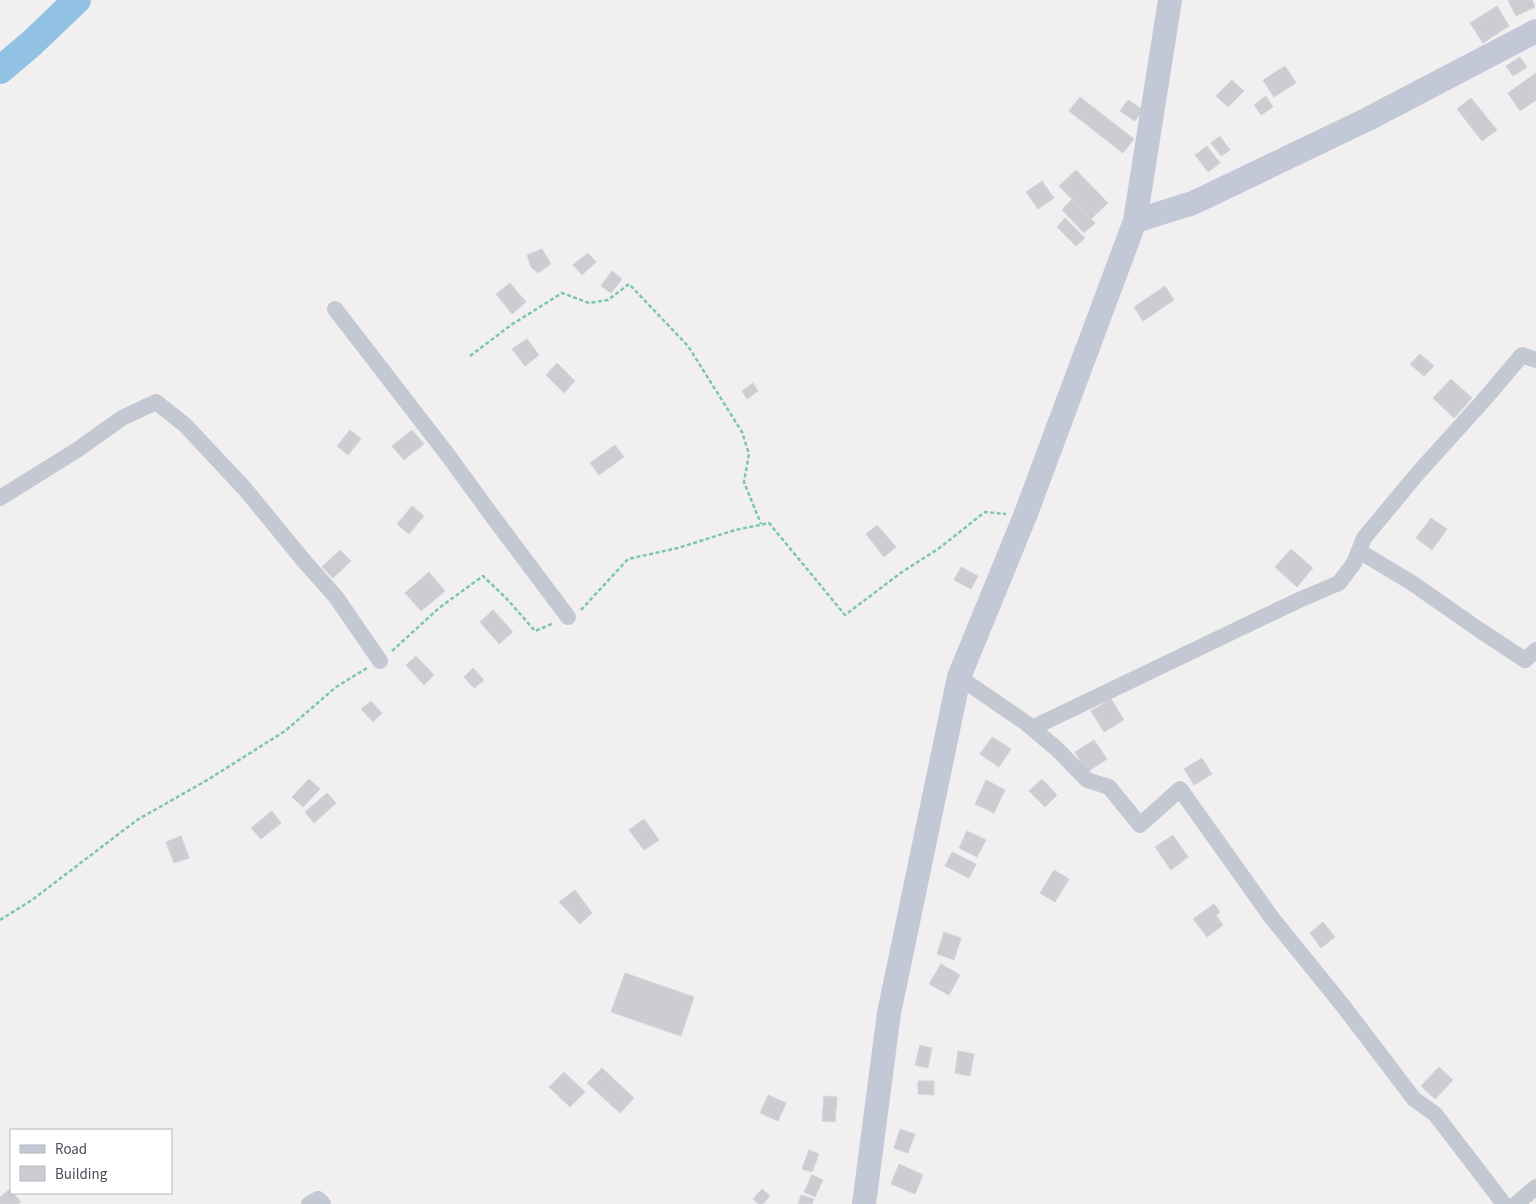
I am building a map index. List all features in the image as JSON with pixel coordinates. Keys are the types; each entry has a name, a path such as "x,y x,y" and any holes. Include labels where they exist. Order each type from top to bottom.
{"street":[{"path":"864,1204 889,1013 959,677 1025,516 1135,222 1170,0"},
{"path":"1135,222 1193,203 1368,119 1536,31"},
{"path":"335,309 447,454 568,617"},
{"path":"1032,728 1339,583 1354,563 1364,538 1418,473 1483,402 1522,355 1536,360"},
{"path":"0,498 77,450 122,418 156,402 185,425 245,489 336,597 380,661"},
{"path":"1359,551 1412,583 1525,660 1536,650"},
{"path":"959,677 1032,728 1057,749 1086,780 1109,787 1140,825 1180,789 1272,918 1344,1007 1414,1100 1435,1114 1504,1204"},
{"path":"1516,1204 1536,1187"},
{"path":"309,1204 318,1199 323,1204"}],"path":[{"path":"470,356 512,325 562,293 590,303 608,300 630,284 688,346 742,432 748,454 744,482 761,524"},
{"path":"0,920 32,900 138,820 209,779 285,730 336,688 380,661 439,608 483,576 507,599 535,631 579,612 628,559 678,548 735,530 769,523 845,615 902,572 938,549 985,512 1025,516"}],"building":[{"path":"1508,0 1532,0 1535,7 1516,16"},
{"path":"1497,6 1509,26 1483,43 1470,23"},
{"path":"1520,57 1527,67 1513,76 1506,66"},
{"path":"1285,66 1296,83 1274,97 1263,80"},
{"path":"1536,73 1536,100 1520,111 1508,93"},
{"path":"1232,80 1244,91 1228,107 1216,96"},
{"path":"1266,96 1273,107 1261,115 1254,105"},
{"path":"1080,97 1134,139 1123,153 1069,111"},
{"path":"1471,98 1497,130 1482,141 1457,109"},
{"path":"1128,100 1143,110 1135,121 1120,111"},
{"path":"1220,136 1230,150 1221,156 1211,143"},
{"path":"1207,146 1220,163 1208,172 1195,155"},
{"path":"1076,170 1108,203 1091,219 1059,186"},
{"path":"1042,181 1054,198 1038,209 1026,192"},
{"path":"1072,199 1095,223 1084,233 1062,210"},
{"path":"1065,218 1085,238 1076,246 1057,227"},
{"path":"542,249 551,264 538,273 531,267 527,255"},
{"path":"588,253 596,262 582,275 573,265"},
{"path":"612,271 622,279 611,293 601,286"},
{"path":"510,283 526,302 512,314 496,294"},
{"path":"1165,286 1174,300 1143,321 1134,307"},
{"path":"527,339 539,355 525,366 512,349"},
{"path":"1420,354 1434,366 1424,376 1410,364"},
{"path":"557,363 575,381 564,393 546,375"},
{"path":"1451,379 1472,398 1454,418 1433,398"},
{"path":"753,383 758,391 747,399 742,391"},
{"path":"350,430 361,439 348,455 337,446"},
{"path":"412,430 424,444 404,460 392,446"},
{"path":"615,445 624,457 599,475 590,463"},
{"path":"412,506 424,516 409,534 397,524"},
{"path":"1431,518 1447,529 1432,550 1416,538"},
{"path":"877,525 896,547 884,557 866,534"},
{"path":"1291,549 1313,568 1297,587 1275,567"},
{"path":"340,550 351,561 333,578 322,567"},
{"path":"961,567 978,576 971,589 954,580"},
{"path":"429,572 445,591 421,611 405,593"},
{"path":"493,610 513,632 499,644 480,622"},
{"path":"416,656 434,675 424,685 406,665"},
{"path":"473,668 484,680 474,688 464,677"},
{"path":"1111,699 1124,720 1104,732 1091,711"},
{"path":"371,701 382,713 373,722 361,709"},
{"path":"992,737 1011,749 999,767 980,754"},
{"path":"1094,740 1107,759 1087,772 1075,752"},
{"path":"1202,758 1212,774 1194,785 1184,769"},
{"path":"309,779 320,789 303,807 292,797"},
{"path":"1042,779 1057,795 1045,807 1029,791"},
{"path":"986,780 1005,790 994,813 975,804"},
{"path":"327,793 336,803 314,823 305,812"},
{"path":"272,811 281,823 261,839 251,828"},
{"path":"644,819 659,840 644,850 629,830"},
{"path":"967,831 986,840 977,857 959,848"},
{"path":"1173,835 1188,857 1171,870 1155,847"},
{"path":"181,836 189,858 174,863 166,842"},
{"path":"952,852 976,864 969,878 945,866"},
{"path":"1054,870 1069,879 1055,902 1040,893"},
{"path":"575,890 592,913 580,924 559,902"},
{"path":"1214,904 1220,912 1216,915 1223,925 1207,937 1193,919"},
{"path":"1323,922 1335,937 1321,948 1310,933"},
{"path":"944,932 961,938 954,960 937,954"},
{"path":"941,964 960,975 949,995 929,984"},
{"path":"625,973 694,997 681,1036 611,1012"},
{"path":"920,1045 932,1048 928,1068 915,1065"},
{"path":"958,1051 974,1054 970,1076 955,1073"},
{"path":"1439,1067 1453,1080 1435,1099 1421,1086"},
{"path":"602,1068 634,1098 620,1113 587,1083"},
{"path":"564,1072 585,1092 570,1107 549,1087"},
{"path":"918,1081 934,1081 934,1095 918,1094"},
{"path":"768,1095 786,1103 778,1121 760,1113"},
{"path":"824,1096 837,1097 835,1122 822,1121"},
{"path":"900,1129 915,1134 908,1153 894,1148"},
{"path":"809,1150 819,1154 812,1172 802,1169"},
{"path":"899,1164 923,1175 915,1194 891,1184"},
{"path":"812,1175 823,1180 815,1197 804,1192"},
{"path":"10,1189 10,1194 14,1194 21,1202 18,1204 0,1204 0,1197"},
{"path":"762,1189 770,1196 763,1204 759,1204 753,1199"},
{"path":"801,1195 814,1199 812,1204 798,1204"}],"waterway":[{"path":"0,70 32,43 77,0"}]}
